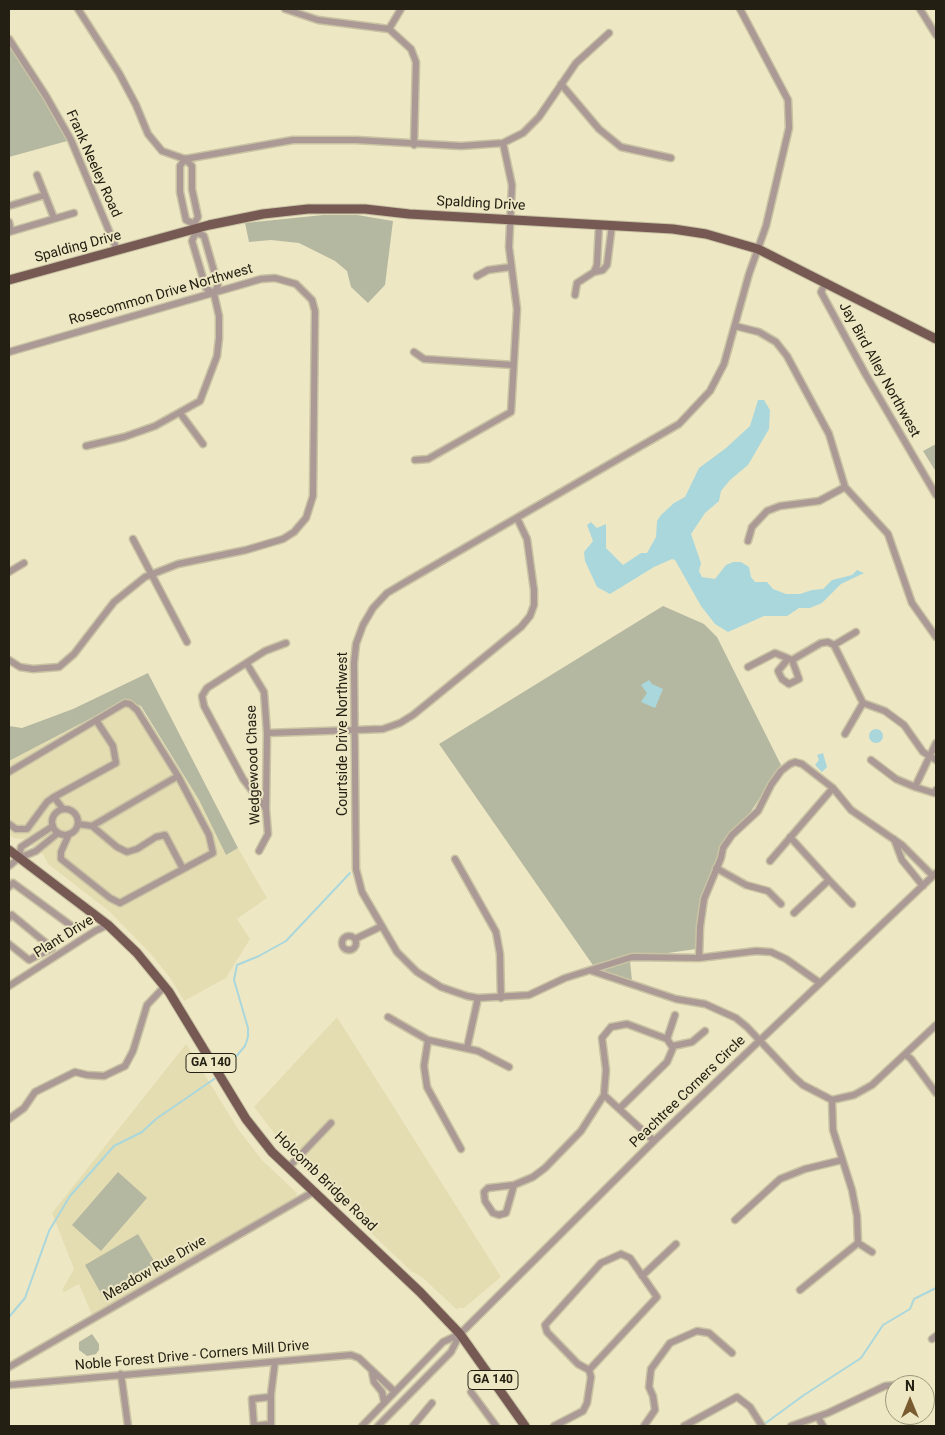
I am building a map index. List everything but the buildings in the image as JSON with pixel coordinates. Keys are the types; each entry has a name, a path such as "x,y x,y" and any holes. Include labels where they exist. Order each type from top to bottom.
{"main road":[{"name":"Spalding Drive","path":"9,280 195,228 263,214 308,209 365,209 706,234 758,249 826,282 936,340"},
{"name":"Holcomb Bridge Road","path":"9,850 108,925 137,953 165,986 246,1119 272,1152 420,1292 460,1334 524,1426"}],"street":[{"path":"78,9 119,73 136,105 148,134 162,151 185,159 192,166 192,190 198,217 192,241 206,288 214,294"},
{"path":"285,9 318,20 389,29 411,49 416,62 414,145"},
{"path":"389,29 401,9"},
{"name":"Courtside Drive Northwest","path":"740,9 788,100 790,128 730,346 716,379 701,402 679,424 409,580 388,593 373,608 363,625 356,644 354,730 356,869 360,888 397,952 417,972 441,987 478,998 529,995 566,978 592,971 617,960 632,957 699,958 756,951 771,952 786,959 820,983"},
{"path":"920,9 936,35"},
{"path":"86,446 124,437 155,426 200,401 217,356 220,338 219,315 214,294 218,285 204,236 186,220 180,192 180,166 185,159 293,140 356,140 414,145 488,146 503,143 523,133 539,117 576,63 609,33"},
{"name":"Frank Neeley Road","path":"9,40 46,96 71,140 118,250"},
{"path":"561,84 599,129 621,147 671,158"},
{"path":"415,460 428,459 511,412 516,309 509,247 512,185 503,143"},
{"path":"37,175 54,218"},
{"path":"9,206 45,195"},
{"path":"9,222 10,231 74,213"},
{"path":"594,272 597,265 599,225"},
{"path":"574,295 577,283 594,272 603,270 607,265 612,226"},
{"path":"198,263 210,260"},
{"path":"477,276 488,270 511,267"},
{"name":"Rosecommon Drive Northwest","path":"9,352 261,279 275,278 296,284 312,300 316,325 313,496 306,518 294,532 283,539 260,547 178,564 150,575 125,591 114,602 74,654 59,667 33,669 20,666 9,660"},
{"name":"Jay Bird Alley Northwest","path":"826,282 821,292 866,375 936,494"},
{"path":"735,326 759,332 776,342 787,356 829,434 845,487 888,534 912,603 936,637"},
{"path":"414,352 424,359 513,365"},
{"path":"180,413 203,444"},
{"path":"748,541 752,527 766,511 780,506 819,501 845,487"},
{"path":"267,733 382,729 413,716 521,627 530,616 534,605 527,539 518,518"},
{"path":"133,539 150,575 187,642"},
{"path":"9,572 24,562"},
{"path":"834,645 856,632"},
{"path":"748,667 775,653 790,660 821,643 828,642 834,645 863,703 885,711 904,725 923,752 936,760"},
{"path":"266,809 244,779 204,706 202,696 207,688 265,651 286,643"},
{"name":"Wedgewood Chase","path":"247,664 264,692 267,733 266,809 268,834 259,851"},
{"path":"9,772 125,703 130,704 137,710 178,776 204,823 214,849 213,854 120,903 110,898 61,858 61,852 69,834 75,830 78,824 74,812 63,809 54,797"},
{"path":"845,734 863,703"},
{"path":"9,824 16,829 27,830 54,797 116,763 113,746 96,720"},
{"path":"915,787 936,743"},
{"path":"871,760 896,779 915,787 934,792 936,790"},
{"path":"699,958 700,927 704,898 723,848 732,835 758,811 781,771 795,762 833,788 851,810 912,853 934,875"},
{"path":"92,826 178,776"},
{"path":"770,861 833,788"},
{"path":"58,833 53,826 55,813 63,809"},
{"path":"78,824 92,826 117,848 127,852 137,849 156,837 165,835 183,869"},
{"path":"19,858 21,847 53,826"},
{"path":"9,866 19,858 36,852 58,833 69,834"},
{"path":"790,837 852,904"},
{"path":"894,839 902,860 923,886"},
{"path":"455,859 496,932 500,954 500,998"},
{"path":"716,868 750,886 768,892 781,904"},
{"name":"Peachtree Corners Circle","path":"378,1426 451,1352 460,1334 654,1141 934,875"},
{"path":"794,913 829,880"},
{"path":"9,887 13,883 73,927"},
{"path":"9,918 12,915 52,948 29,960 9,944"},
{"name":"Plant Drive","path":"9,986 95,931 108,925"},
{"path":"355,939 382,926"},
{"path":"592,971 667,996 704,1004 723,1011 747,1026 770,1054 803,1085 832,1100 854,1095 872,1085 936,1025"},
{"path":"9,1119 24,1108 36,1092 75,1072 104,1076 126,1066 133,1051 147,1005 165,986"},
{"path":"467,1048 478,998"},
{"path":"667,1039 675,1015"},
{"path":"388,1017 428,1040 467,1048 497,1059 509,1067"},
{"path":"514,1185 506,1213 499,1215 493,1213 485,1201 484,1192 488,1188 514,1185 533,1177 546,1168 581,1131 604,1095 606,1070 602,1038 607,1030 617,1025 627,1024 667,1039 673,1046 672,1055 667,1062 620,1108"},
{"path":"673,1046 692,1042 705,1031"},
{"path":"428,1040 424,1066 427,1087 462,1149"},
{"path":"906,1055 936,1093"},
{"path":"604,1095 654,1141"},
{"path":"832,1100 833,1130 852,1190 857,1216 858,1243"},
{"path":"288,1168 331,1123"},
{"path":"734,1220 780,1179 805,1169 842,1160"},
{"name":"Meadow Rue Drive","path":"9,1367 313,1192"},
{"path":"858,1243 872,1252"},
{"path":"800,1290 858,1243"},
{"path":"642,1276 676,1244"},
{"path":"554,1426 583,1411 587,1403 592,1377 589,1370 578,1364 547,1332 545,1325 595,1270 610,1259 621,1254 630,1258 658,1298 589,1370"},
{"path":"644,1426 655,1410 653,1396 648,1387 651,1369 670,1343 697,1330 708,1333 732,1353"},
{"name":"Peachtree Corners Circle","path":"362,1426 384,1401 443,1342 460,1334"},
{"name":"Noble Forest Drive - Corners Mill Drive","path":"9,1385 121,1374 355,1356 394,1391"},
{"path":"270,1398 252,1399 253,1426 271,1424 270,1398 276,1362"},
{"path":"372,1372 374,1382 382,1392 384,1401"},
{"path":"121,1374 128,1426"},
{"path":"791,1426 818,1417 885,1386"},
{"path":"471,1392 496,1426"},
{"path":"684,1426 733,1397 737,1397 750,1407 762,1426"},
{"path":"413,1426 432,1403"},
{"path":"818,1417 823,1426"}],"shaded area":[{"path":"126,700 140,706 199,800 226,855 238,848 267,898 237,919 250,939 226,978 184,1001 171,979 151,954 109,911 48,864 43,854 23,839 14,838 9,834 9,761"},
{"path":"337,1017 501,1277 464,1308 458,1308 457,1310 422,1277 411,1271 367,1229 362,1220 303,1166 254,1107"},
{"path":"186,1044 238,1129 262,1160 297,1193 295,1199 92,1315 79,1284 64,1292 62,1290 74,1269 52,1213"}],"green space":[{"path":"9,40 71,140 9,157"},
{"path":"323,215 357,215 393,221 385,285 368,303 351,287 347,271 335,261 299,243 271,240 249,242 245,223"},
{"path":"936,444 936,472 923,451"},
{"path":"663,606 704,624 717,637 781,765 741,827 726,846 706,893 703,948 647,956 630,961 632,981 597,971 439,744"},
{"path":"148,673 238,848 226,855 199,800 141,706 126,700 9,761 9,726 22,728 73,709"},
{"path":"118,1172 147,1198 101,1251 72,1225"},
{"path":"138,1234 157,1266 103,1297 85,1265"},
{"path":"92,1334 99,1344 99,1350 96,1354 87,1356 79,1350 79,1342"}],"water":[{"path":"758,400 764,400 770,410 769,429 748,465 730,480 721,491 719,501 705,513 691,534 701,563 699,571 702,577 715,579 726,565 733,562 741,562 749,567 751,577 755,582 767,582 773,589 786,594 800,594 823,589 832,580 852,575 857,570 864,573 841,584 822,603 810,608 799,608 787,616 764,616 728,632 715,624 701,606 675,560 672,559 654,567 610,594 597,587 585,561 584,552 593,541 587,525 591,522 597,528 606,524 606,548 623,565 641,553 647,553 656,537 657,521 661,515 674,503 685,497 699,468 726,448 750,426"},
{"path":"649,680 652,684 663,689 655,708 641,702 647,693 641,685"},
{"path":"876,729 881,731 883,736 881,741 876,743 871,741 869,736 871,731"},
{"path":"823,753 827,767 822,772 815,765 819,760 817,755"}],"waterway":[{"path":"222,1073 245,1046 248,1037 248,1028 234,980 237,965 259,956 286,941 350,873"},
{"path":"9,1317 25,1298 49,1231 70,1196 114,1146 142,1132 156,1119 217,1077"},
{"path":"763,1425 804,1395 861,1358 883,1325 910,1309 914,1299 936,1288"}]}
